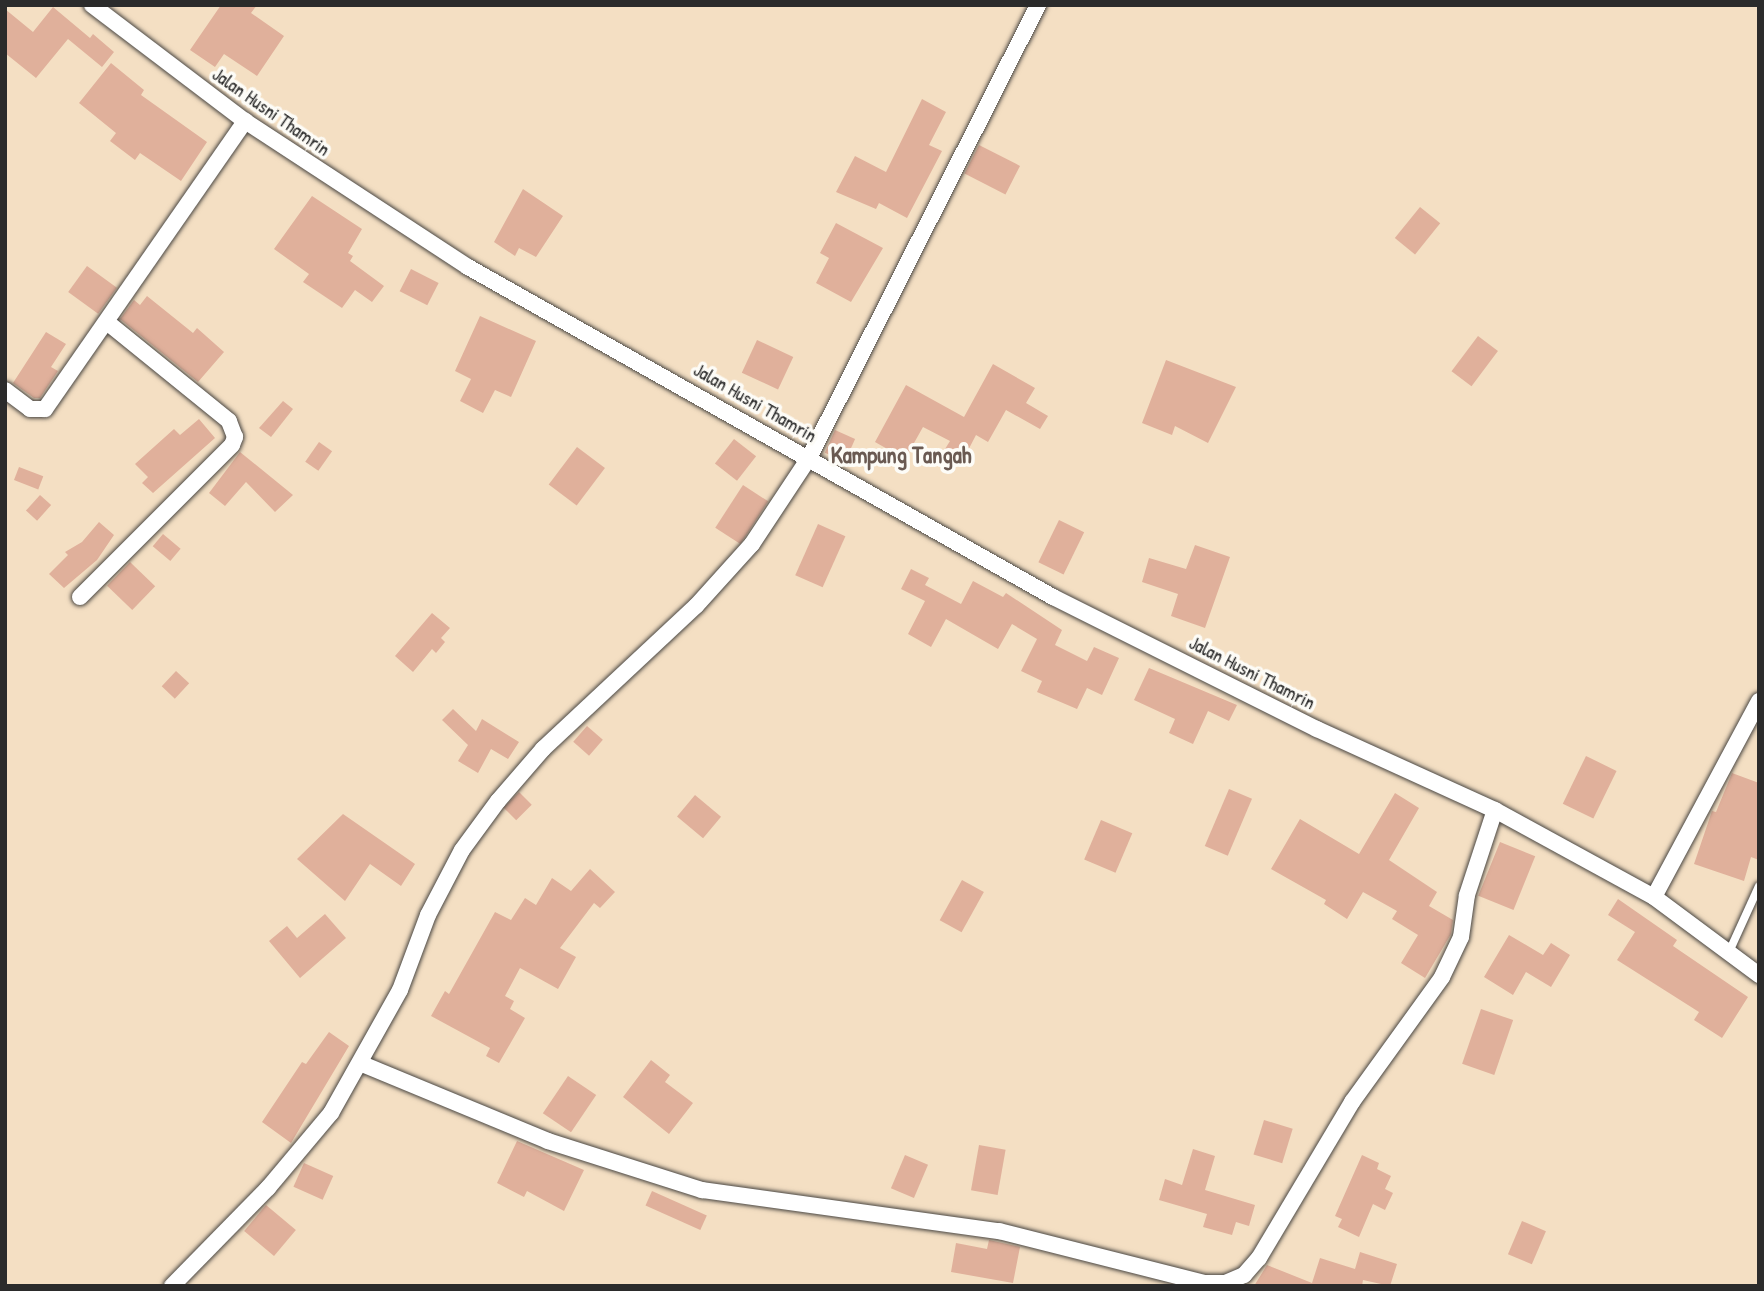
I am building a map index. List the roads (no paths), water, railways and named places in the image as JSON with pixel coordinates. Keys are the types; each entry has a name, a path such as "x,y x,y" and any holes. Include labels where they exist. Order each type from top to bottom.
{"street":[{"name":"Jalan Husni Thamrin","path":"92,5 245,121 468,267 1053,597 1317,729 1494,810 1654,897 1759,975"},
{"path":"172,1286 268,1188 331,1113 362,1064 400,990 428,915 462,850 498,801 543,749 734,565 809,458 1038,5"},
{"path":"5,390 30,409 45,409 108,323 245,121"},
{"path":"80,597 232,445 235,437 229,421 108,323"},
{"path":"1654,897 1759,701"},
{"path":"362,1064 548,1141 702,1190 999,1231 1204,1283 1225,1283 1244,1275 1259,1258 1352,1102 1442,977 1461,937 1467,895 1494,810"}],"lane":[{"path":"1729,952 1759,886"}],"district":[{"name":"Kampung Tangah","path":"901,455"}]}
